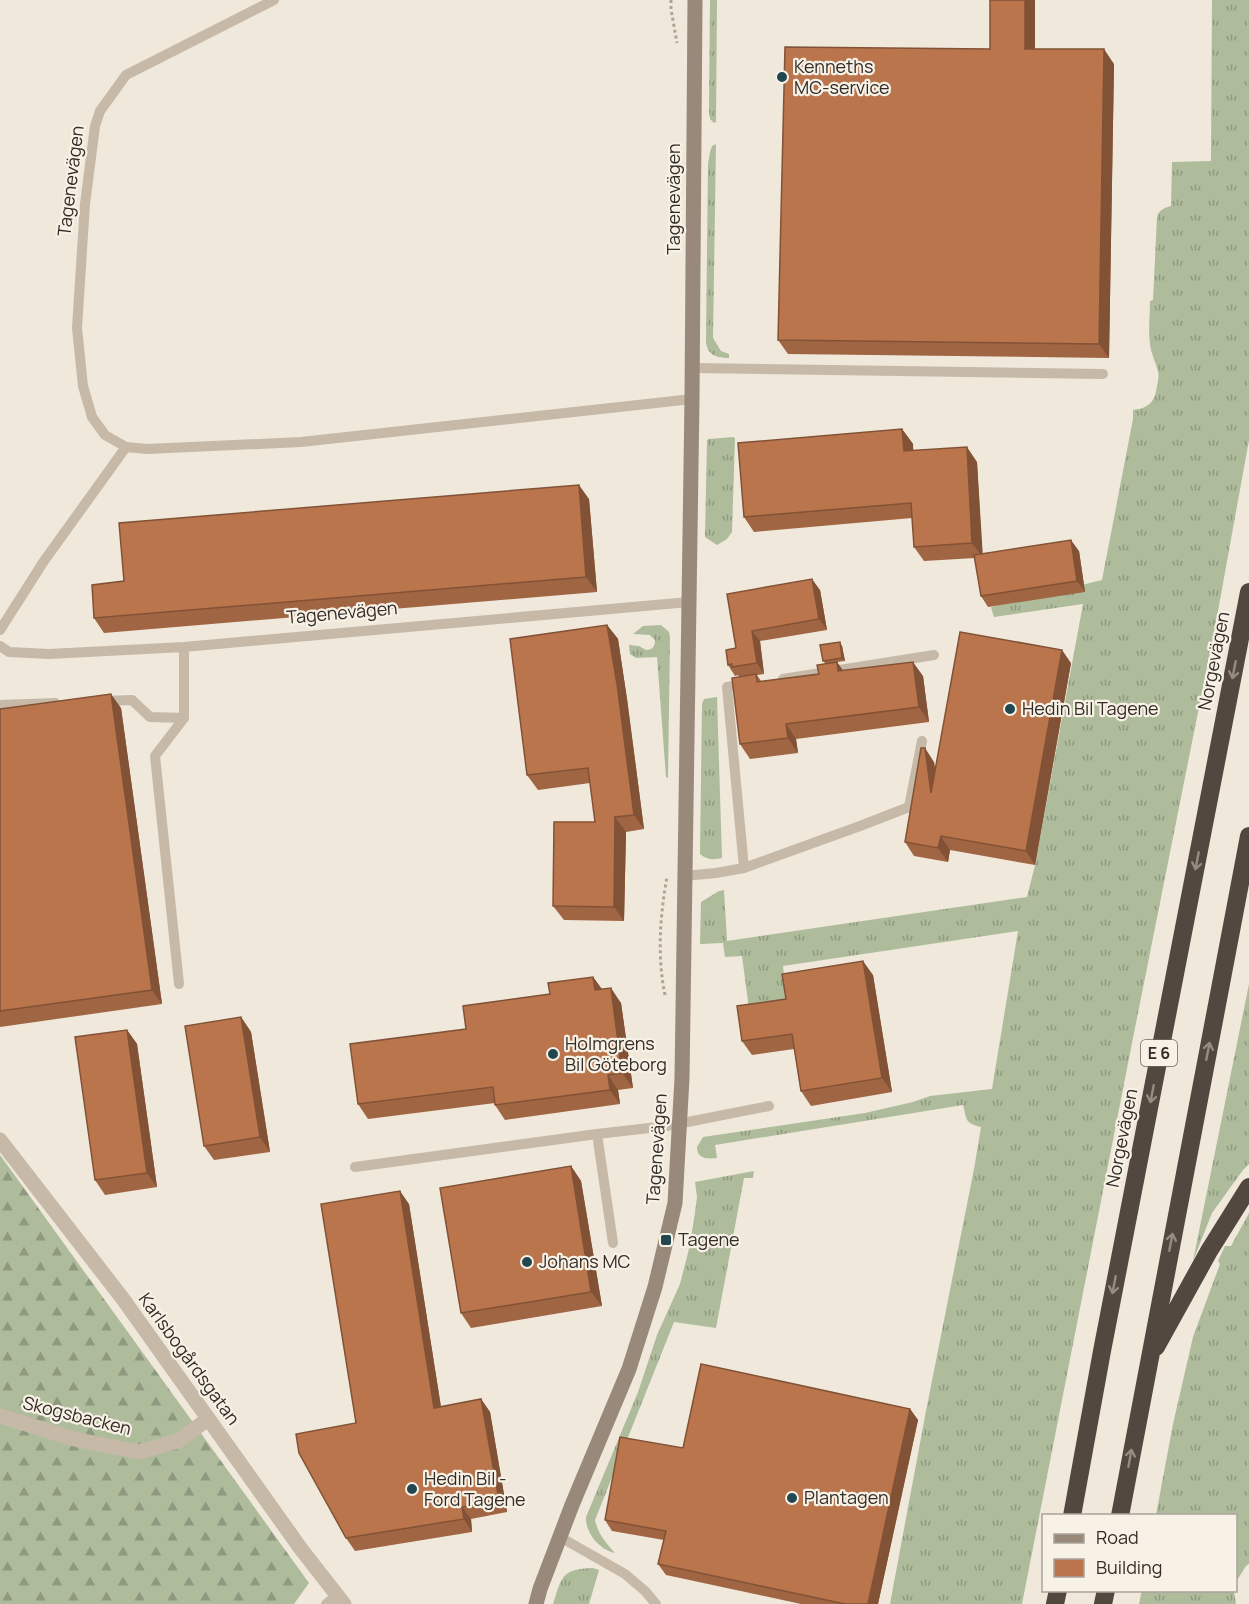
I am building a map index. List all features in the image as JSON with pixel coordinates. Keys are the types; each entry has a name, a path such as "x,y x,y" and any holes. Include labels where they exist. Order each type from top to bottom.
{"highway":[{"name":"Norgevägen","path":"1072,1514 1101,1351 1249,591"},
{"path":"1120,1514 1249,836"},
{"path":"1148,1361 1209,1251 1249,1187"}],"street":[{"name":"Tagenevägen","path":"536,1604 540,1588 629,1369 655,1287 675,1203 682,1078 692,399 695,0"},
{"name":"Karlsbogårdsgatan","path":"0,1140 123,1299 336,1601"},
{"name":"Skogsbacken","path":"0,1416 74,1439 139,1452 178,1440 208,1419"}],"lane":[{"name":"Tagenevägen","path":"126,447 105,435 92,417 83,386 77,328 85,204 95,126 100,111 126,75 274,0"},
{"path":"692,368 1103,374"},
{"path":"0,630 44,561 126,447 147,449 301,442 692,399"},
{"name":"Tagenevägen","path":"0,646 9,652 49,654 184,647 689,602"},
{"path":"179,984 155,756 184,718 184,647"},
{"path":"744,868 727,687 934,656"},
{"path":"96,701 132,700 150,717 184,718"},
{"path":"0,705 72,702"},
{"path":"684,876 744,868 909,807 922,741"},
{"path":"355,1167 679,1123 769,1106"},
{"path":"597,1134 613,1243"},
{"path":"560,1538 625,1574 656,1604"}],"path":[{"path":"671,0 677,44"},
{"path":"666,996 661,977 661,909 667,877"}],"green space":[{"path":"710,0 717,0 716,122 714,123 710,119 709,111"},
{"path":"1212,0 1249,0 1249,440 1216,622 1022,1604 890,1604 981,1127 969,1122 963,1105 715,1145 717,1158 701,1156 697,1147 703,1137 865,1113 930,1096 992,1089 1018,931 783,966 785,985 795,1010 750,1017 742,956 725,957 723,943 700,944 701,902 724,890 727,941 1027,897 1035,865 1083,604 994,617 991,607 1102,580 1133,410 1143,408 1150,403 1155,396 1158,381 1158,372 1149,339 1157,217 1162,210 1171,206 1172,162 1211,161"},
{"path":"716,144 713,338 721,351 729,354 729,358 710,353 706,341 708,164 712,146"},
{"path":"735,438 732,532 727,539 717,545 705,537 707,440"},
{"path":"661,625 669,632 670,637 668,778 666,777 657,657 636,658 630,654 629,645 639,646 646,650 652,648 655,640 650,635 633,634 643,626"},
{"path":"717,697 722,858 713,859 700,854 702,704 704,699"},
{"path":"1249,984 1249,1164 1212,1213 1193,1261"},
{"path":"0,1155 309,1583 294,1604 0,1604"},
{"path":"754,1171 753,1178 744,1178 716,1328 674,1322 595,1520 600,1534 615,1553 609,1551 594,1540 588,1529 586,1517 638,1392 657,1335 680,1284 695,1213 697,1197 695,1182"},
{"path":"1249,1213 1249,1564 1237,1580 1237,1514 1156,1514 1173,1424 1193,1337 1220,1264 1218,1261 1225,1246 1231,1246"},
{"path":"593,1568 599,1570 589,1604 553,1604 564,1576 575,1570"},
{"path":"1142,1592 1234,1592 1236,1604 1139,1604"}],"building":[{"path":"990,0 1025,0 1025,49 1104,49 1099,344 778,340 785,47 990,49"},
{"path":"902,429 904,451 967,447 972,543 914,547 911,503 744,517 738,443"},
{"path":"579,485 586,577 94,618 92,585 124,581 119,523"},
{"path":"1071,540 1077,581 981,596 974,555"},
{"path":"812,579 819,619 752,631 757,663 732,667 732,664 728,665 726,650 736,648 727,594"},
{"path":"607,625 634,815 615,817 614,907 553,906 554,822 595,822 588,768 527,775 510,639"},
{"name":"Hedin Bil Tagene","path":"960,632 1062,650 1026,851 941,836 938,848 905,842 921,748 925,748 931,793"},
{"path":"840,642 842,658 823,661 820,645"},
{"path":"837,662 838,671 913,662 919,707 786,724 788,738 740,744 732,678 756,674 757,682 819,674 817,665"},
{"path":"111,694 152,990 0,1011 0,709"},
{"path":"863,961 882,1078 801,1091 792,1034 742,1041 737,1006 786,999 782,974"},
{"path":"593,977 595,990 611,988 622,1073 608,1075 610,1090 495,1105 493,1087 358,1104 350,1044 466,1029 463,1006 550,994 548,983"},
{"path":"241,1017 260,1137 204,1146 185,1026"},
{"path":"127,1030 147,1173 95,1180 75,1037"},
{"name":"Johans MC","path":"571,1166 591,1292 461,1313 440,1188"},
{"path":"400,1191 434,1408 481,1399 499,1500 462,1507 464,1519 346,1538 299,1453 296,1434 356,1423 321,1204"},
{"name":"Plantagen","path":"701,1364 910,1409 868,1604 845,1604 658,1564 666,1531 605,1520 620,1437 683,1448"}],"place":[{"name":"Kenneths MC-service","path":"782,77"},
{"name":"Hedin Bil Tagene","path":"1010,709"},
{"name":"Holmgrens Bil Göteborg","path":"553,1054"},
{"name":"Tagene","path":"666,1240"},
{"name":"Johans MC","path":"527,1262"},
{"name":"Hedin Bil - Ford Tagene","path":"412,1489"},
{"name":"Plantagen","path":"792,1498"}]}
